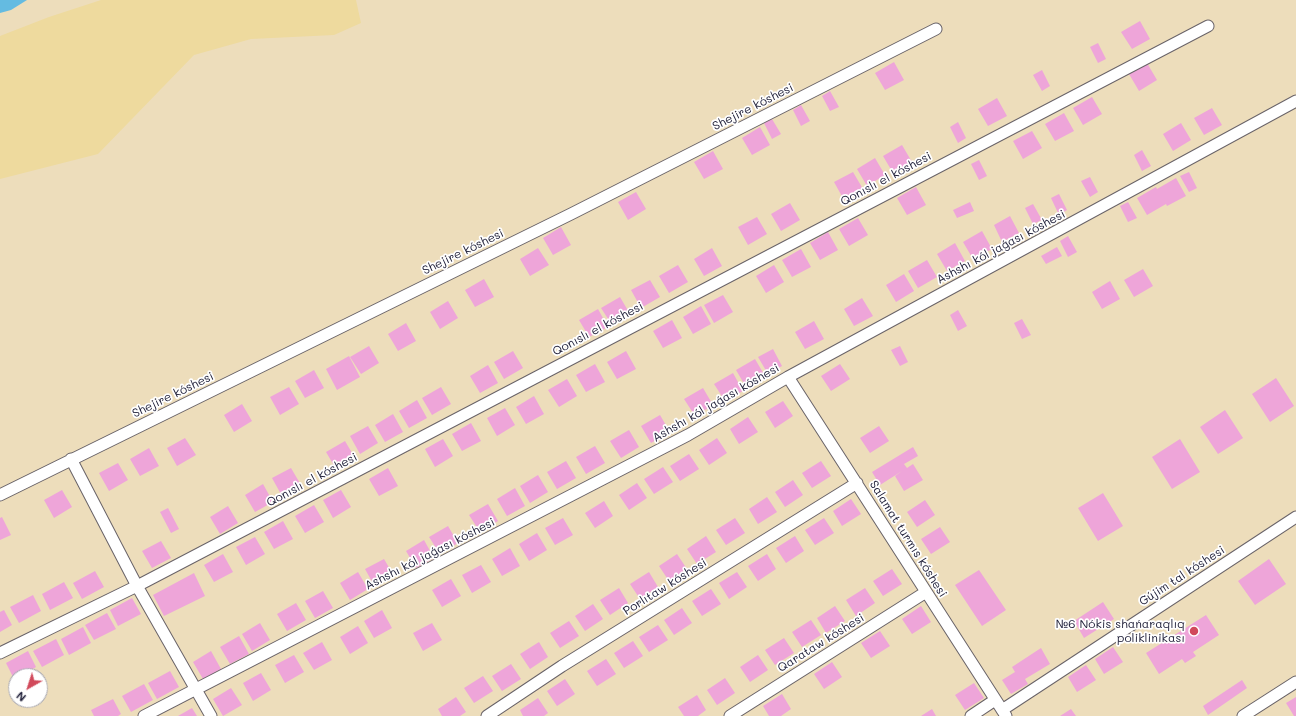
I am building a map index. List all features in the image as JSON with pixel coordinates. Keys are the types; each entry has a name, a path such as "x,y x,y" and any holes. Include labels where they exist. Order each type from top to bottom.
{"street":[{"name":"Qonıslı el kóshesi","path":"0,653 137,586 1208,26"},
{"name":"Shejire kóshesi","path":"0,494 72,460 578,210 936,30"},
{"name":"Ashshı kól jaǵası kóshesi","path":"144,716 688,435 788,377 1296,101"},
{"name":"Salamat turmıs kóshesi","path":"788,377 1004,713"},
{"path":"72,460 137,586 211,716"},
{"name":"Porlıtaw kóshesi","path":"487,716 562,666 857,483"},
{"name":"Gújim tal kóshesi","path":"1004,713 1296,517"},
{"name":"Qarataw kóshesi","path":"730,716 926,592"},
{"path":"1242,716 1296,682"},
{"path":"971,716 996,700"}],"sand":[{"path":"101,0 356,0 361,23 334,35 251,39 194,55 98,154 0,179 0,36 49,17"}],"water":[{"path":"0,0 27,0 11,10 0,13"}],"building":[{"path":"1140,21 1150,39 1132,49 1121,32"},
{"path":"1098,43 1106,59 1098,63 1090,47"},
{"path":"894,62 904,80 885,90 875,73"},
{"path":"1147,63 1157,80 1139,91 1129,74"},
{"path":"1042,70 1050,86 1042,91 1033,75"},
{"path":"830,91 839,107 830,111 822,96"},
{"path":"1092,97 1102,114 1083,125 1073,108"},
{"path":"997,98 1007,116 988,126 978,109"},
{"path":"801,105 810,121 801,126 793,110"},
{"path":"1212,108 1222,125 1204,135 1194,118"},
{"path":"1064,113 1074,131 1055,141 1045,124"},
{"path":"772,119 781,134 772,139 764,123"},
{"path":"958,122 966,138 958,143 950,127"},
{"path":"1181,123 1191,140 1173,151 1163,134"},
{"path":"760,127 770,145 752,155 742,138"},
{"path":"1032,131 1042,148 1023,159 1013,141"},
{"path":"902,145 912,162 893,173 883,156"},
{"path":"1142,150 1151,166 1142,171 1134,155"},
{"path":"713,151 723,169 704,179 694,162"},
{"path":"875,158 885,175 867,186 857,169"},
{"path":"979,160 987,176 979,180 971,164"},
{"path":"853,172 863,189 844,200 834,182"},
{"path":"1189,172 1197,188 1189,192 1180,176"},
{"path":"1090,177 1098,192 1090,197 1081,181"},
{"path":"1176,178 1186,196 1167,206 1166,204 1147,215 1137,198"},
{"path":"916,187 926,205 907,215 897,198"},
{"path":"636,192 646,209 628,220 618,202"},
{"path":"1059,194 1067,210 1059,215 1051,198"},
{"path":"970,202 974,211 957,218 953,210"},
{"path":"1128,202 1137,218 1128,222 1120,206"},
{"path":"790,203 800,220 781,231 771,214"},
{"path":"1033,204 1042,220 1033,224 1025,208"},
{"path":"1010,216 1019,233 1002,242 994,225"},
{"path":"757,217 767,234 748,245 738,227"},
{"path":"858,218 868,235 849,246 839,229"},
{"path":"561,227 571,245 553,255 543,238"},
{"path":"982,231 992,249 973,259 963,242"},
{"path":"828,232 838,250 820,260 810,243"},
{"path":"1068,236 1077,252 1068,257 1060,241"},
{"path":"955,243 965,261 947,271 937,254"},
{"path":"1057,247 1062,256 1046,264 1041,256"},
{"path":"538,248 549,265 530,276 520,259"},
{"path":"712,248 722,266 704,276 694,259"},
{"path":"801,249 811,267 792,277 782,260"},
{"path":"927,260 937,277 918,288 908,271"},
{"path":"678,265 688,282 669,293 659,276"},
{"path":"774,265 784,282 766,293 756,276"},
{"path":"1143,269 1153,286 1134,297 1124,280"},
{"path":"904,274 914,291 896,302 886,285"},
{"path":"484,279 494,297 475,307 465,290"},
{"path":"650,280 660,297 641,308 631,290"},
{"path":"1110,281 1120,299 1102,309 1092,292"},
{"path":"723,295 733,312 714,323 704,305"},
{"path":"620,297 630,314 612,325 601,308"},
{"path":"862,298 873,316 854,326 844,309"},
{"path":"448,301 458,318 440,329 430,312"},
{"path":"701,306 711,324 693,334 683,317"},
{"path":"598,309 608,327 589,337 579,320"},
{"path":"958,310 967,326 958,331 950,315"},
{"path":"1022,319 1031,335 1022,339 1014,323"},
{"path":"672,320 682,338 663,348 653,331"},
{"path":"814,321 824,339 805,349 795,332"},
{"path":"406,323 416,341 398,351 388,334"},
{"path":"369,346 379,363 361,374 350,357"},
{"path":"900,346 908,362 900,366 891,350"},
{"path":"773,349 782,366 768,374 758,357"},
{"path":"513,351 523,368 504,379 494,362"},
{"path":"626,351 636,369 617,379 607,362"},
{"path":"349,356 360,377 337,390 326,369"},
{"path":"755,359 765,376 746,387 736,370"},
{"path":"595,364 605,382 586,392 576,375"},
{"path":"840,364 850,379 831,391 821,376"},
{"path":"488,365 498,383 480,393 470,376"},
{"path":"314,370 324,388 305,398 295,381"},
{"path":"733,373 743,391 725,401 714,384"},
{"path":"1276,378 1294,406 1270,422 1252,394"},
{"path":"567,379 577,396 559,407 548,390"},
{"path":"289,387 299,404 280,415 270,397"},
{"path":"441,387 451,404 432,415 422,398"},
{"path":"703,388 713,405 695,416 684,399"},
{"path":"534,396 544,414 526,424 516,407"},
{"path":"417,400 427,418 409,428 399,411"},
{"path":"783,401 793,416 775,428 765,412"},
{"path":"242,404 252,421 234,432 224,415"},
{"path":"505,408 515,425 497,436 487,418"},
{"path":"1225,410 1243,438 1218,454 1200,427"},
{"path":"393,414 403,432 385,442 375,425"},
{"path":"660,415 670,432 651,443 641,426"},
{"path":"748,417 758,432 739,444 730,429"},
{"path":"471,423 481,441 462,451 452,434"},
{"path":"368,426 378,443 360,454 350,436"},
{"path":"879,426 889,441 870,453 860,438"},
{"path":"629,430 639,447 621,458 610,441"},
{"path":"185,438 196,455 177,466 167,448"},
{"path":"717,438 727,453 709,465 699,450"},
{"path":"443,439 453,456 435,467 425,449"},
{"path":"1180,439 1200,472 1172,489 1152,457"},
{"path":"345,441 355,458 336,469 326,452"},
{"path":"595,446 605,463 586,474 576,457"},
{"path":"913,447 918,456 904,464 907,468 913,464 923,480 904,491 895,476 902,471 880,485 872,472"},
{"path":"149,448 159,466 140,476 130,459"},
{"path":"689,454 699,469 680,481 670,466"},
{"path":"566,461 576,478 557,489 547,472"},
{"path":"821,461 831,476 812,488 802,473"},
{"path":"118,463 128,480 109,491 99,473"},
{"path":"663,467 673,482 654,494 644,479"},
{"path":"291,468 301,485 282,496 272,478"},
{"path":"388,468 398,486 379,496 369,479"},
{"path":"538,475 548,492 530,503 520,486"},
{"path":"793,480 803,495 785,507 775,492"},
{"path":"637,483 647,498 629,510 619,495"},
{"path":"263,484 273,502 255,512 245,495"},
{"path":"515,488 525,506 507,516 497,499"},
{"path":"62,490 72,507 54,518 44,500"},
{"path":"341,490 351,507 333,518 323,500"},
{"path":"1103,493 1123,526 1098,541 1078,508"},
{"path":"767,497 777,512 758,524 749,509"},
{"path":"851,499 861,514 842,526 833,511"},
{"path":"925,500 935,515 917,527 907,512"},
{"path":"604,501 613,516 595,528 585,513"},
{"path":"488,504 498,521 480,532 469,515"},
{"path":"314,505 324,522 305,533 295,516"},
{"path":"228,506 238,523 220,534 210,517"},
{"path":"168,508 179,529 171,533 160,512"},
{"path":"2,517 11,535 0,540 0,518"},
{"path":"563,518 573,535 555,545 545,528"},
{"path":"735,518 745,533 726,545 716,530"},
{"path":"824,518 834,533 815,545 805,530"},
{"path":"283,521 293,539 274,549 264,532"},
{"path":"448,526 458,543 440,554 429,537"},
{"path":"940,527 950,542 931,554 921,539"},
{"path":"537,533 547,550 529,561 519,544"},
{"path":"706,536 716,552 697,564 687,549"},
{"path":"795,536 804,551 786,563 776,548"},
{"path":"255,537 265,554 246,565 236,547"},
{"path":"424,540 434,558 416,568 406,551"},
{"path":"161,541 171,558 152,568 142,551"},
{"path":"510,548 520,566 502,576 492,559"},
{"path":"223,554 233,572 214,582 204,565"},
{"path":"677,554 687,569 669,581 659,566"},
{"path":"767,554 776,569 758,581 748,566"},
{"path":"384,559 394,576 375,587 365,569"},
{"path":"1269,559 1286,584 1255,605 1238,581"},
{"path":"481,565 491,582 472,593 462,575"},
{"path":"892,569 902,584 883,596 873,581"},
{"path":"979,570 1006,610 982,626 955,585"},
{"path":"95,571 104,587 82,599 73,583"},
{"path":"358,572 368,589 350,600 340,583"},
{"path":"649,572 658,587 640,599 630,584"},
{"path":"737,572 747,587 729,599 719,583"},
{"path":"194,573 205,596 164,616 153,595"},
{"path":"451,579 461,596 442,607 432,590"},
{"path":"64,582 73,598 50,610 42,594"},
{"path":"619,588 628,603 610,615 600,600"},
{"path":"865,588 875,603 856,616 846,600"},
{"path":"711,589 721,604 702,616 692,601"},
{"path":"323,591 333,608 315,618 305,601"},
{"path":"33,595 41,611 19,623 10,607"},
{"path":"132,598 141,614 118,626 110,610"},
{"path":"1103,602 1114,619 1084,638 1074,621"},
{"path":"296,603 306,620 287,631 277,614"},
{"path":"593,604 603,619 585,631 575,616"},
{"path":"835,606 845,621 826,633 817,618"},
{"path":"921,606 931,622 912,634 902,619"},
{"path":"682,608 692,623 674,635 664,620"},
{"path":"4,610 12,625 0,632 0,612"},
{"path":"382,610 392,628 374,638 364,621"},
{"path":"107,613 116,629 94,640 85,625"},
{"path":"1206,615 1219,635 1193,652 1196,656 1185,663 1182,659 1159,674 1146,653"},
{"path":"811,620 821,635 802,647 792,632"},
{"path":"569,621 579,636 560,648 550,633"},
{"path":"260,623 270,640 252,651 242,634"},
{"path":"432,623 442,640 423,651 413,633"},
{"path":"658,625 668,640 649,652 639,637"},
{"path":"358,626 368,643 350,654 340,637"},
{"path":"83,627 91,643 69,655 61,639"},
{"path":"880,631 890,646 871,658 861,643"},
{"path":"239,636 249,654 230,664 220,647"},
{"path":"784,638 794,653 775,665 765,650"},
{"path":"56,639 64,655 42,667 33,651"},
{"path":"633,641 643,656 624,668 614,653"},
{"path":"322,642 332,660 314,670 303,653"},
{"path":"539,642 548,657 530,669 520,654"},
{"path":"1113,647 1123,662 1104,674 1095,659"},
{"path":"1041,648 1050,664 1025,679 1028,684 1011,694 1002,680 1015,672 1012,667"},
{"path":"28,651 36,667 8,668 6,663"},
{"path":"211,651 221,669 203,679 193,662"},
{"path":"294,655 304,672 285,683 275,665"},
{"path":"758,655 768,670 750,682 740,667"},
{"path":"606,659 616,674 597,686 587,671"},
{"path":"832,662 842,677 824,689 814,674"},
{"path":"511,664 521,679 502,691 492,676"},
{"path":"1086,665 1096,680 1077,692 1068,677"},
{"path":"170,671 179,687 157,699 148,683"},
{"path":"261,673 271,690 253,701 243,683"},
{"path":"483,676 493,691 474,703 464,688"},
{"path":"725,678 735,693 717,705 707,690"},
{"path":"565,679 575,694 557,706 547,691"},
{"path":"1242,680 1247,688 1208,715 1203,706"},
{"path":"974,683 984,698 965,710 955,695"},
{"path":"144,684 153,700 131,712 122,696"},
{"path":"231,688 242,705 223,716 213,699"},
{"path":"782,694 791,709 781,716 769,716 763,706"},
{"path":"697,695 706,710 698,716 684,716 678,707"},
{"path":"456,697 466,712 460,716 442,716 438,709"},
{"path":"1296,697 1296,716 1294,716 1286,703"},
{"path":"538,698 548,713 544,716 523,716 520,710"},
{"path":"113,699 121,714 118,716 94,716 91,710"},
{"path":"192,708 197,716 178,716"},
{"path":"932,709 936,716 921,716"},
{"path":"1071,709 1076,716 1060,716"}],"place":[{"name":"№6 Nókis shańaraqlıq poliklinikası","path":"1194,631"}]}
